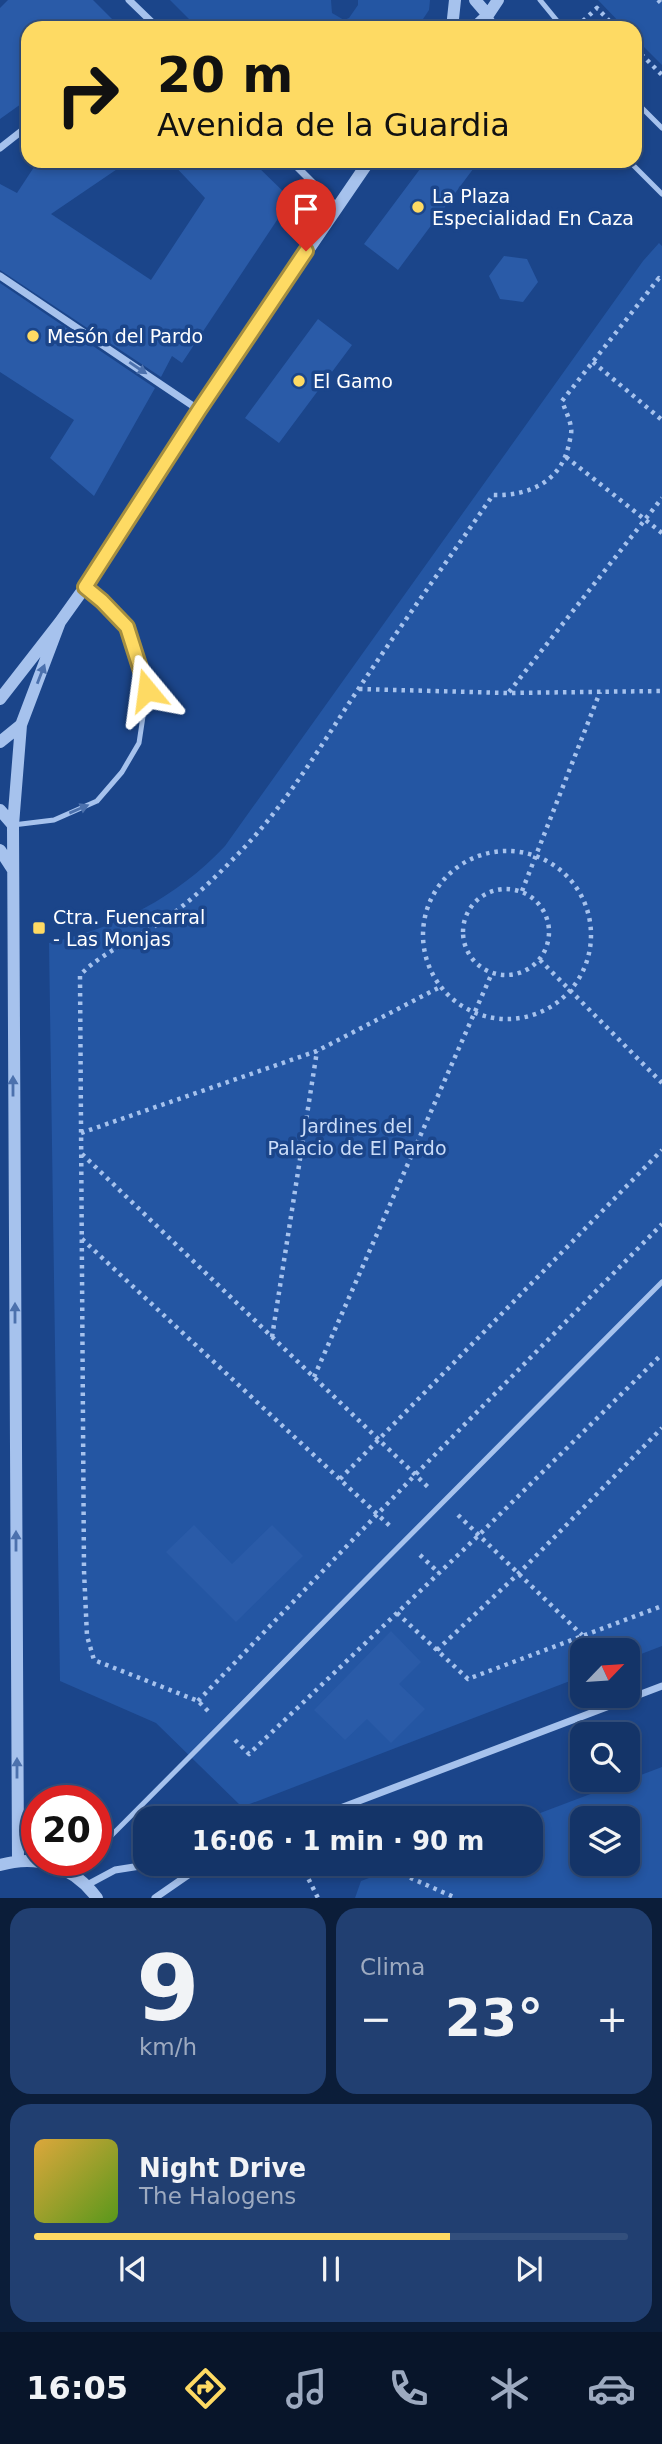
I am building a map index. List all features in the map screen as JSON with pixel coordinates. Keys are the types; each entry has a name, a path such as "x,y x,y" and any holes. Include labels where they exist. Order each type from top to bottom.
{"street":[{"path":"129,0 149,21"},
{"path":"453,21 455,0"},
{"path":"475,0 488,15"},
{"path":"482,21 498,0"},
{"path":"0,148 21,132"},
{"path":"297,168 336,206"},
{"path":"0,699 85,587 199,410 364,168"},
{"path":"0,276 199,410"},
{"path":"0,1865 18,1861 13,825 21,725 61,622"},
{"path":"0,742 21,725"},
{"path":"0,810 13,825"},
{"path":"0,850 13,870"},
{"path":"346,1806 662,1686"},
{"path":"87,1885 115,1870 133,1867"},
{"path":"76,1876 97,1898"},
{"path":"155,1898 187,1876"}],"lane":[{"path":"540,0 557,21"},
{"path":"488,15 493,21"},
{"path":"642,108 662,128"},
{"path":"636,168 662,194"},
{"path":"13,825 54,820 97,801 122,772 139,743 147,690 139,660 127,627 85,587"},
{"path":"112,1835 662,1282"}],"path":[{"path":"658,0 662,4"},
{"path":"583,21 597,8 609,21"},
{"path":"575,12 580,21"},
{"path":"642,55 661,73"},
{"path":"662,280 659,278 562,401 572,429 566,457 556,474 538,485 512,495 493,495 287,797 240,852 192,898 151,928 92,962 80,975 83,1571 87,1636 94,1660 198,1701 249,1754 480,1534 662,1354"},
{"path":"593,362 662,420"},
{"path":"566,457 662,533"},
{"path":"508,693 662,498"},
{"path":"359,689 508,693 662,691"},
{"path":"522,891 600,692"},
{"path":"514,851 536,856 564,872 580,893 590,918 591,944 584,970 570,991 551,1008 528,1017 503,1020 475,1013 457,1003 440,987 428,962 423,934 427,907 441,883 461,864 487,853 514,851"},
{"path":"495,889 522,891 534,898 548,921 548,942 540,960 528,970 514,975 492,973 473,961 466,948 463,933 465,918 471,905 482,895 495,889"},
{"path":"540,960 662,1083"},
{"path":"314,1377 492,973"},
{"path":"81,1133 317,1051 440,987"},
{"path":"272,1337 317,1051"},
{"path":"340,1479 662,1150"},
{"path":"81,1154 377,1439 480,1534 582,1635"},
{"path":"198,1701 662,1224"},
{"path":"82,1239 439,1573"},
{"path":"437,1650 519,1573 662,1428"},
{"path":"397,1613 468,1679 662,1606"},
{"path":"307,1876 318,1898"},
{"path":"406,1876 456,1898"}],"green space":[{"path":"170,0 331,0 332,13 344,20 349,18 358,5 358,0 430,0 429,10 422,21 191,21"},
{"path":"598,0 662,0 662,65 642,45 642,21 618,21"},
{"name":"Jardines del Palacio de El Pardo","path":"659,243 662,246 662,1646 640,1654 640,1638 570,1638 570,1681 241,1806 156,1723 60,1681 49,943 99,928 144,908 187,881 225,846 643,261"},
{"path":"662,1767 662,1898 355,1898 361,1881 374,1876 543,1876 543,1812 596,1792 640,1792 640,1775"}],"building":[{"path":"8,0 93,0 114,21 21,21 21,104 0,119 0,8"},
{"path":"33,168 119,168 51,214 151,280 205,198 177,168 259,168 291,199 182,363 172,356 161,377 0,270 0,184 17,193"},
{"name":"La Plaza Especialidad En Caza","path":"421,168 474,168 398,270 364,244"},
{"path":"504,256 527,259 538,282 523,302 500,299 489,276"},
{"path":"0,283 155,388 94,496 50,458 74,420 0,372"},
{"name":"El Gamo","path":"318,319 352,345 279,443 245,418"},
{"path":"194,1525 232,1564 272,1525 303,1556 236,1622 166,1552"},
{"path":"391,1631 421,1662 399,1684 425,1709 391,1743 367,1719 345,1740 314,1710"}],"place":[{"name":"La Plaza Especialidad En Caza","path":"418,207"},
{"name":"Mesón del Pardo","path":"33,336"},
{"name":"El Gamo","path":"299,381"},
{"name":"Ctra. Fuencarral - Las Monjas","path":"39,928"}],"route":[{"path":"147,690 127,627 85,587 306,251"}]}
